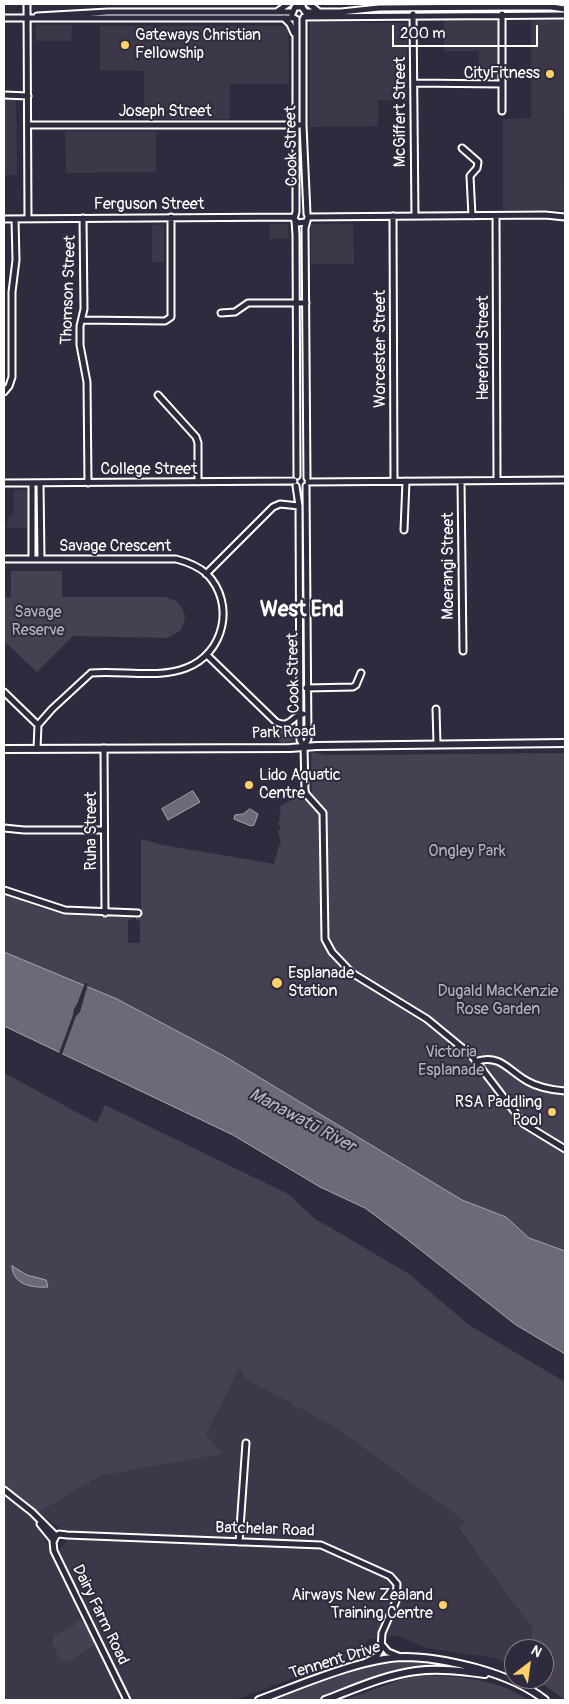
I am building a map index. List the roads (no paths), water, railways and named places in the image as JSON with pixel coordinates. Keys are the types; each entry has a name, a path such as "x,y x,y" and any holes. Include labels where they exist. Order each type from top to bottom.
{"main road":[{"name":"Park Road","path":"4,749 565,744"},
{"name":"Tennent Drive","path":"259,1700 360,1665 403,1657 434,1659 504,1677"},
{"name":"Tennent Drive","path":"325,1700 395,1675 416,1671 458,1671 504,1677"},
{"name":"Tennent Drive","path":"529,1689 544,1700"}],"street":[{"path":"27,4 28,219"},
{"path":"277,12 288,4"},
{"path":"309,4 321,15"},
{"path":"303,25 321,15 378,8 551,7 565,9"},
{"name":"McGiffert Street","path":"414,8 415,216"},
{"path":"502,8 502,111"},
{"path":"27,18 44,14 108,12 299,12 321,15 413,16 565,15"},
{"path":"4,18 284,18 299,12"},
{"name":"Cook Street","path":"299,12 303,25 303,124 307,218 307,482 300,740 304,747"},
{"name":"Cook Street","path":"299,12 295,51 296,481 299,506 308,714 308,739 304,747"},
{"path":"284,18 290,24 296,38"},
{"path":"295,51 303,52"},
{"path":"295,78 303,78"},
{"path":"414,83 502,84"},
{"path":"4,95 28,96"},
{"name":"Joseph Street","path":"28,125 303,124"},
{"path":"462,148 478,162 477,168 470,176 472,216"},
{"path":"307,218 302,210 295,216 300,224 307,218 563,216"},
{"name":"Ferguson Street","path":"4,219 295,216"},
{"name":"Worcester Street","path":"393,216 394,481"},
{"name":"Hereford Street","path":"496,216 497,480"},
{"path":"82,320 165,321 170,318 172,313 172,217"},
{"name":"Thomson Street","path":"84,218 84,309 80,331 80,353 87,382 88,483"},
{"path":"4,392 12,378 12,292 16,260 15,219"},
{"path":"222,313 234,312 248,303 306,303"},
{"path":"158,395 196,437 198,443 198,482"},
{"path":"307,482 302,474 296,481 300,488 307,482 565,480"},
{"name":"Moerangi Street","path":"461,480 463,651"},
{"name":"College Street","path":"4,483 296,481"},
{"path":"404,530 406,481"},
{"path":"32,483 32,559"},
{"path":"40,483 40,559"},
{"path":"206,574 273,507 280,504 299,506"},
{"path":"299,513 305,513"},
{"name":"Savage Crescent","path":"4,559 169,558 189,563 206,574 218,592 224,611 219,636 207,655"},
{"path":"37,749 38,725 59,702 91,673 172,672 194,664 207,655 276,722 281,724 292,722 297,715 308,714"},
{"path":"306,688 353,687 356,685 361,673"},
{"path":"4,692 38,725"},
{"path":"436,709 437,744"},
{"path":"304,747 304,790 323,813 324,934 327,944 337,958 352,972 423,1016 478,1061 524,1124 565,1149"},
{"name":"Ruha Street","path":"104,748 105,913"},
{"path":"4,828 104,830"},
{"path":"4,890 65,910 138,913"},
{"path":"478,1061 488,1058 496,1060 533,1084 546,1089 565,1091"},
{"path":"239,1542 246,1443"},
{"name":"Dairy Farm Road","path":"4,1490 36,1517 54,1538 54,1551 127,1700"},
{"name":"Batchelar Road","path":"54,1538 67,1534 321,1545 393,1578 397,1584 398,1595 393,1612 382,1633 383,1646"},
{"path":"360,1665 377,1656 383,1646 390,1654 403,1657"}],"water":[{"path":"193,791 200,802 168,820 162,809"},
{"path":"250,809 258,814 254,825 251,826 234,819 235,815 243,814"},
{"name":"Manawatū River","path":"4,952 117,999 224,1056 462,1200 506,1217 529,1238 565,1251 565,1354 516,1325 365,1208 320,1187 233,1135 4,1026"},
{"path":"12,1266 27,1275 46,1280 48,1287 24,1284 16,1277"}],"place":[{"name":"Gateways Christian Fellowship","path":"125,45"},
{"name":"CityFitness","path":"550,74"},
{"name":"Lido Aquatic Centre","path":"249,785"},
{"name":"Esplanade Station","path":"277,983"},
{"name":"RSA Paddling Pool","path":"552,1112"},
{"name":"Airways New Zealand Training Centre","path":"443,1605"}],"district":[{"name":"West End","path":"302,611"}],"park label":[{"name":"Savage Reserve","path":"38,622"},
{"name":"Ongley Park","path":"467,852"},
{"name":"Dugald MacKenzie Rose Garden","path":"498,1001"},
{"name":"Victoria Esplanade","path":"451,1062"}]}
